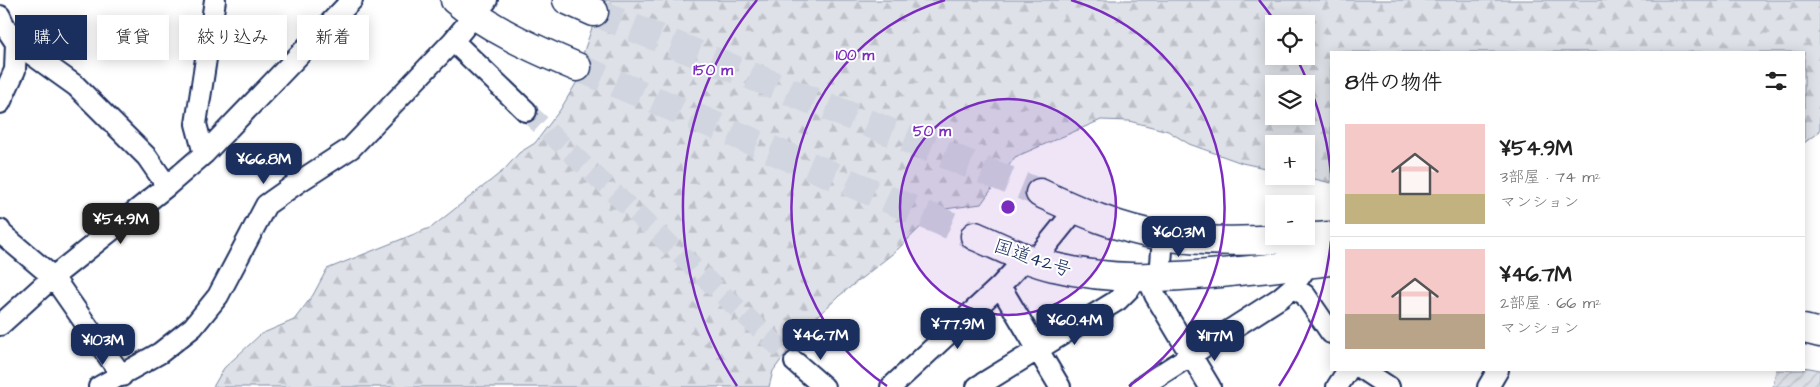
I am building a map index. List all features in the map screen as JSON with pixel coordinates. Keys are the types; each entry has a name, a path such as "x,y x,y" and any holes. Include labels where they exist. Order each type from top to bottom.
{"highway":[{"path":"568,0 594,12"},
{"path":"472,5 521,42 577,67"},
{"path":"1040,193 1076,210 1123,226 1163,236 1324,249"},
{"name":"国道42号","path":"975,236 1030,259 1074,272 1100,276 1146,278 1324,249"},
{"path":"1805,329 1820,333"},
{"path":"1805,348 1820,351"}],"street":[{"path":"204,154 196,124 215,0"},
{"path":"0,325 53,277 204,154 352,0"},
{"path":"99,387 122,376 160,353 193,327 218,296 266,205 351,148 453,41 472,5"},
{"path":"0,16 4,26 15,42"},
{"path":"453,41 526,111"},
{"path":"0,103 15,70 15,60"},
{"path":"40,60 76,86 146,157 167,186"},
{"path":"891,387 1030,259 1076,210"},
{"path":"0,230 2,234 53,277 122,376"},
{"path":"977,387 1118,300 1130,288 1146,278 1163,236"},
{"path":"1141,387 1280,298 1293,287 1324,249"},
{"path":"1146,278 1210,387"},
{"path":"1000,286 1060,387"},
{"path":"1293,287 1305,295 1330,332"},
{"path":"795,362 824,387"},
{"path":"1337,387 1347,371"},
{"path":"1365,371 1389,387"},
{"path":"1488,387 1497,371"}],"green space":[{"path":"604,0 1820,0 1820,131 1805,142 1805,51 1330,51 1330,183 1315,179 1315,135 1265,135 1265,168 1242,163 1189,144 1168,131 1129,121 1101,120 1015,157 981,204 938,210 896,251 839,296 802,331 773,371 769,387 213,387 224,368 261,334 294,320 313,295 327,269 432,227 504,170 519,153 535,143 560,110 578,80 584,51"},
{"path":"1805,367 1820,370 1820,387 1773,387 1776,371 1805,371"}],"tunnel":[{"path":"594,12 1040,193"},
{"path":"577,67 975,236"},
{"path":"526,111 795,362"}]}
